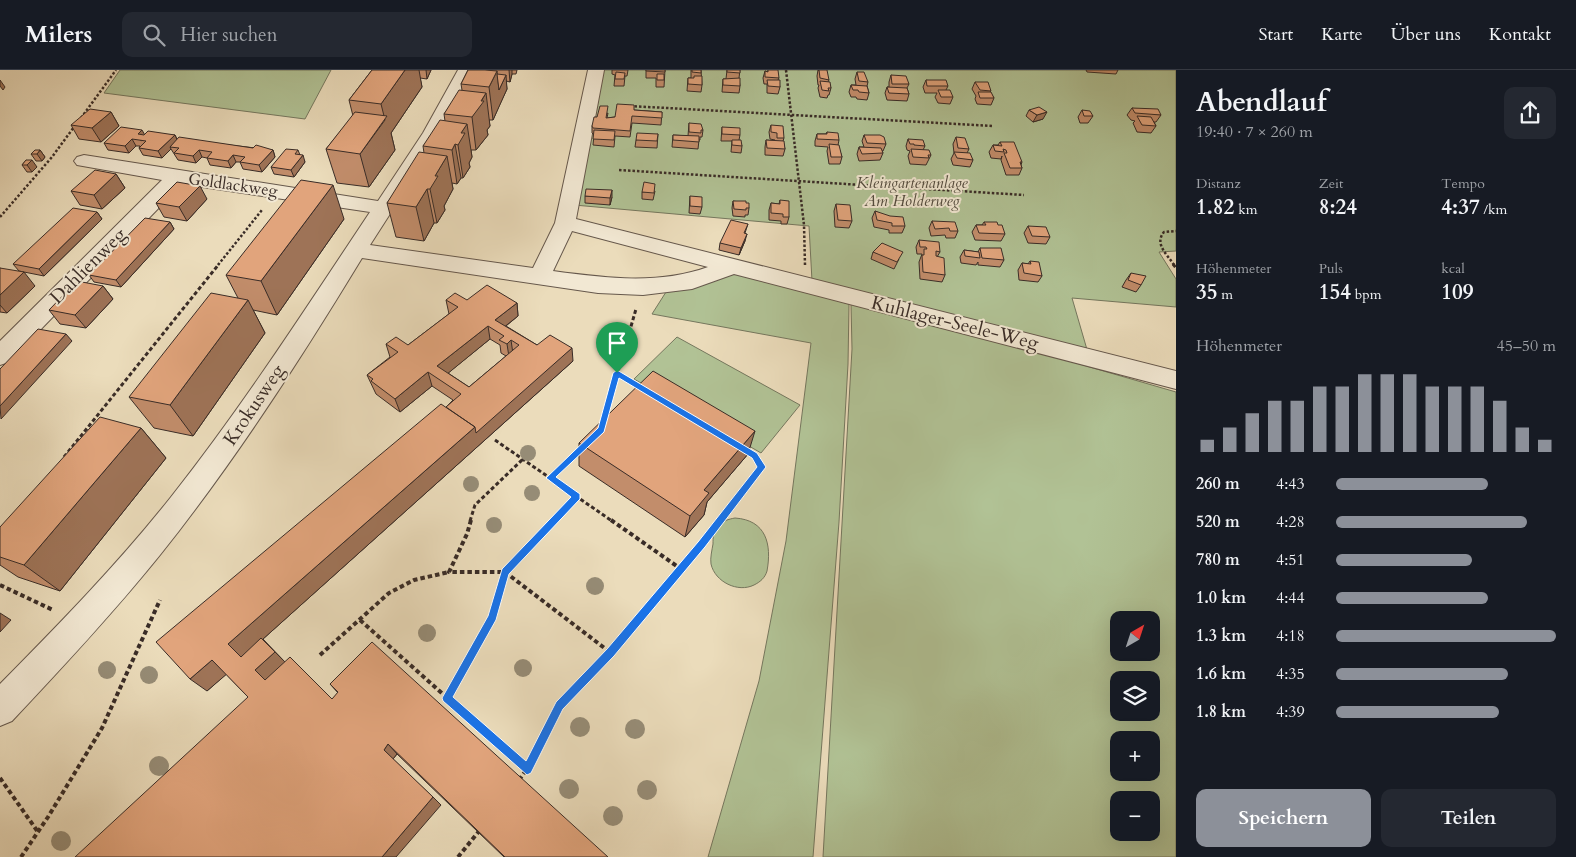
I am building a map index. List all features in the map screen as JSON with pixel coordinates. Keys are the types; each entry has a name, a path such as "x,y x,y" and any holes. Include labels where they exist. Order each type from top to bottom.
{"street":[{"name":"Krokusweg","path":"0,709 81,623 150,545 254,408 431,134 466,70"},
{"path":"538,277 550,258 565,223 596,70"},
{"name":"Goldlackweg","path":"84,161 383,208"},
{"name":"Dahlienweg","path":"0,356 177,177"},
{"name":"Kuhlager-Seele-Weg","path":"565,223 1176,380"},
{"path":"356,250 598,285 643,287 692,281 734,266"}],"path":[{"path":"81,118 116,70"},
{"path":"786,70 804,225 806,285"},
{"path":"624,106 993,126"},
{"path":"0,217 52,157 75,126"},
{"path":"619,170 1024,195"},
{"path":"58,464 277,192"},
{"path":"1176,231 1164,232 1158,238 1159,243 1176,268"},
{"path":"604,420 643,287"},
{"path":"617,373 641,388"},
{"path":"495,440 681,569"},
{"path":"550,478 588,442"},
{"path":"516,784 527,769 560,706 611,653 762,467 755,456 738,446"},
{"path":"449,572 467,534 475,505 523,459"},
{"path":"447,698 493,617 505,572 577,497"},
{"path":"320,655 389,593 414,580 449,572 505,572 611,653"},
{"path":"0,585 81,623"},
{"path":"21,857 102,728 160,600"},
{"path":"360,620 527,769"},
{"path":"0,778 38,832"},
{"path":"458,857 481,828"}],"green space":[{"path":"120,70 331,70 305,119 104,93"},
{"name":"Kleingartenanlage Am Holderweg","path":"601,70 1176,70 1176,251 1159,252 1176,279 1176,307 1072,298 1088,353 812,281 809,226 574,205"},
{"path":"735,272 849,304 848,364 839,522 813,857 708,857 759,681 786,541 811,343 652,314 666,292"},
{"path":"851,304 1007,343 1176,392 1176,857 823,857 852,349"},
{"path":"677,337 800,405 761,453 634,379"},
{"path":"735,518 754,523 760,529 767,543 768,552 767,571 764,578 754,585 741,588 722,581 713,570 711,564 715,530 722,523"}],"building":[{"path":"372,70 405,70 381,104 349,100"},
{"path":"468,70 497,71 489,87 461,84"},
{"path":"665,70 665,72 646,71"},
{"path":"692,70 701,70 701,73 692,72"},
{"path":"727,70 740,70 740,73 727,72"},
{"path":"768,70 778,70 779,78 765,77 765,71 768,72"},
{"path":"819,70 827,70 829,80 820,78"},
{"path":"616,72 625,73 624,79 615,79"},
{"path":"857,72 864,72 868,82 859,81"},
{"path":"497,74 506,75 499,90"},
{"path":"657,74 664,74 664,80 657,80"},
{"path":"891,75 906,76 909,84 892,84"},
{"path":"694,76 702,76 702,85 688,84 688,78 694,78"},
{"path":"740,78 740,86 723,85 723,79"},
{"path":"767,80 780,80 780,87 768,86"},
{"path":"926,80 946,80 948,86 927,86"},
{"path":"820,81 830,82 831,88 828,88 829,91 822,90"},
{"path":"975,82 988,82 991,91 980,90"},
{"path":"851,85 867,86 869,93 853,90"},
{"path":"887,87 907,88 909,94 889,93"},
{"path":"459,90 486,93 481,101 484,101 472,117 444,114"},
{"path":"938,90 950,90 953,97 941,97"},
{"path":"978,92 991,92 994,98 980,98"},
{"path":"617,104 634,105 634,110 662,112 662,118 632,116 630,131 593,128 594,117 597,117 600,106 608,106 606,118 615,117"},
{"path":"1039,107 1047,112 1037,115 1029,110"},
{"path":"1132,108 1158,109 1161,115 1135,113"},
{"path":"90,109 111,112 92,128 71,125"},
{"path":"1082,110 1090,111 1093,116 1084,116"},
{"path":"355,112 387,116 360,154 326,149"},
{"path":"1137,116 1151,117 1156,126 1142,125"},
{"path":"440,120 467,124 461,133 465,133 458,145 455,144 452,150 423,146"},
{"path":"689,123 701,124 703,130 701,130 701,133 689,132"},
{"path":"771,125 783,126 784,138 777,138 777,133 771,132"},
{"path":"121,127 142,130 138,134 144,135 148,131 175,135 158,151 139,148 146,141 132,139 125,146 104,143"},
{"path":"722,127 740,128 740,135 722,134"},
{"path":"594,130 615,131 614,140 593,139"},
{"path":"827,132 838,133 839,140 817,139 817,134 827,134"},
{"path":"637,133 658,134 657,141 636,140"},
{"path":"673,135 699,136 699,142 673,140"},
{"path":"864,135 880,135 884,137 886,144 867,143"},
{"path":"179,137 253,148 256,145 273,150 259,165 240,162 245,157 233,155 228,161 207,158 212,152 199,150 193,156 174,153 179,148 170,147"},
{"path":"956,137 965,138 969,149 958,148"},
{"path":"908,139 923,140 925,146 910,144"},
{"path":"732,140 741,140 742,146 732,145"},
{"path":"766,140 784,141 785,149 767,148"},
{"path":"1000,142 1014,142 1022,162 1020,162 1022,168 1010,168 1004,153 1007,153 1006,150 1003,149 1004,152 995,151 993,145 1002,146"},
{"path":"829,144 839,145 842,157 831,157"},
{"path":"859,147 881,148 883,153 862,154"},
{"path":"286,149 298,150 295,154 303,155 291,170 271,167"},
{"path":"911,149 929,150 931,155 928,155 929,158 913,157"},
{"path":"35,150 40,150 37,154 31,154"},
{"path":"419,152 447,156 435,176 438,176 430,189 427,189 416,207 387,203"},
{"path":"954,152 970,153 973,160 957,158"},
{"path":"26,160 32,160 27,165 22,165"},
{"path":"95,170 116,174 94,195 71,191"},
{"path":"301,180 333,185 261,281 226,275"},
{"path":"177,182 200,186 179,207 156,203"},
{"path":"644,182 655,184 654,193 642,192"},
{"path":"586,189 612,190 610,198 585,196"},
{"path":"690,196 702,197 702,207 690,206"},
{"path":"780,200 789,201 789,217 783,217 783,214 771,213 771,203 780,204"},
{"path":"733,201 746,201 746,203 749,203 749,208 746,208 746,210 734,209"},
{"path":"836,204 850,205 852,221 838,220"},
{"path":"73,208 97,212 39,269 13,264"},
{"path":"875,211 890,216 903,217 905,226 892,226 892,223 877,220"},
{"path":"145,218 170,222 116,280 89,275"},
{"path":"731,220 748,224 744,233 747,234 741,248 720,243"},
{"path":"932,221 955,222 958,231 950,231 949,228 935,229"},
{"path":"984,222 997,222 998,225 1002,225 1005,234 979,233 976,225 986,225"},
{"path":"1028,226 1046,227 1050,237 1032,236"},
{"path":"919,240 939,242 940,252 936,251 936,256 944,258 945,275 923,272 922,255 924,255 924,249 927,249 926,247 920,247"},
{"path":"882,243 903,252 897,262 873,252"},
{"path":"980,248 1001,248 1004,260 982,258"},
{"path":"964,250 979,252 980,258 965,256"},
{"path":"1030,261 1039,262 1042,276 1024,273 1022,263 1031,264"},
{"path":"0,268 24,272 0,295"},
{"path":"1131,273 1146,276 1141,285 1128,280"},
{"path":"77,281 103,286 75,315 49,310"},
{"path":"487,285 517,303 495,320 537,345 550,335 572,348 476,433 475,427 446,407 461,394 428,372 395,399 371,381 373,379 367,375 398,352 386,344 396,337 408,345 458,307 446,300 455,293 467,300","holes":["488,326 504,336 499,340 507,344 511,340 519,345 469,387 437,366"]},
{"path":"211,293 248,300 170,405 129,397"},
{"path":"38,329 66,334 0,406 0,369"},
{"path":"653,371 755,431 704,490 709,493 690,516 579,443"},
{"path":"441,404 475,427 228,644 241,657 261,638 275,652 255,670 265,680 290,657 332,699 338,692 330,684 372,642 608,857 505,857 388,744 384,750 433,797 382,857 75,857 248,697 212,660 190,679 156,642"},
{"path":"100,417 141,428 24,565 0,557 0,527"}],"route":[{"path":"617,373 755,456 762,467 702,545 611,653 560,706 527,769 447,698 493,617 505,572 577,497 550,478 601,430 617,373"}]}
